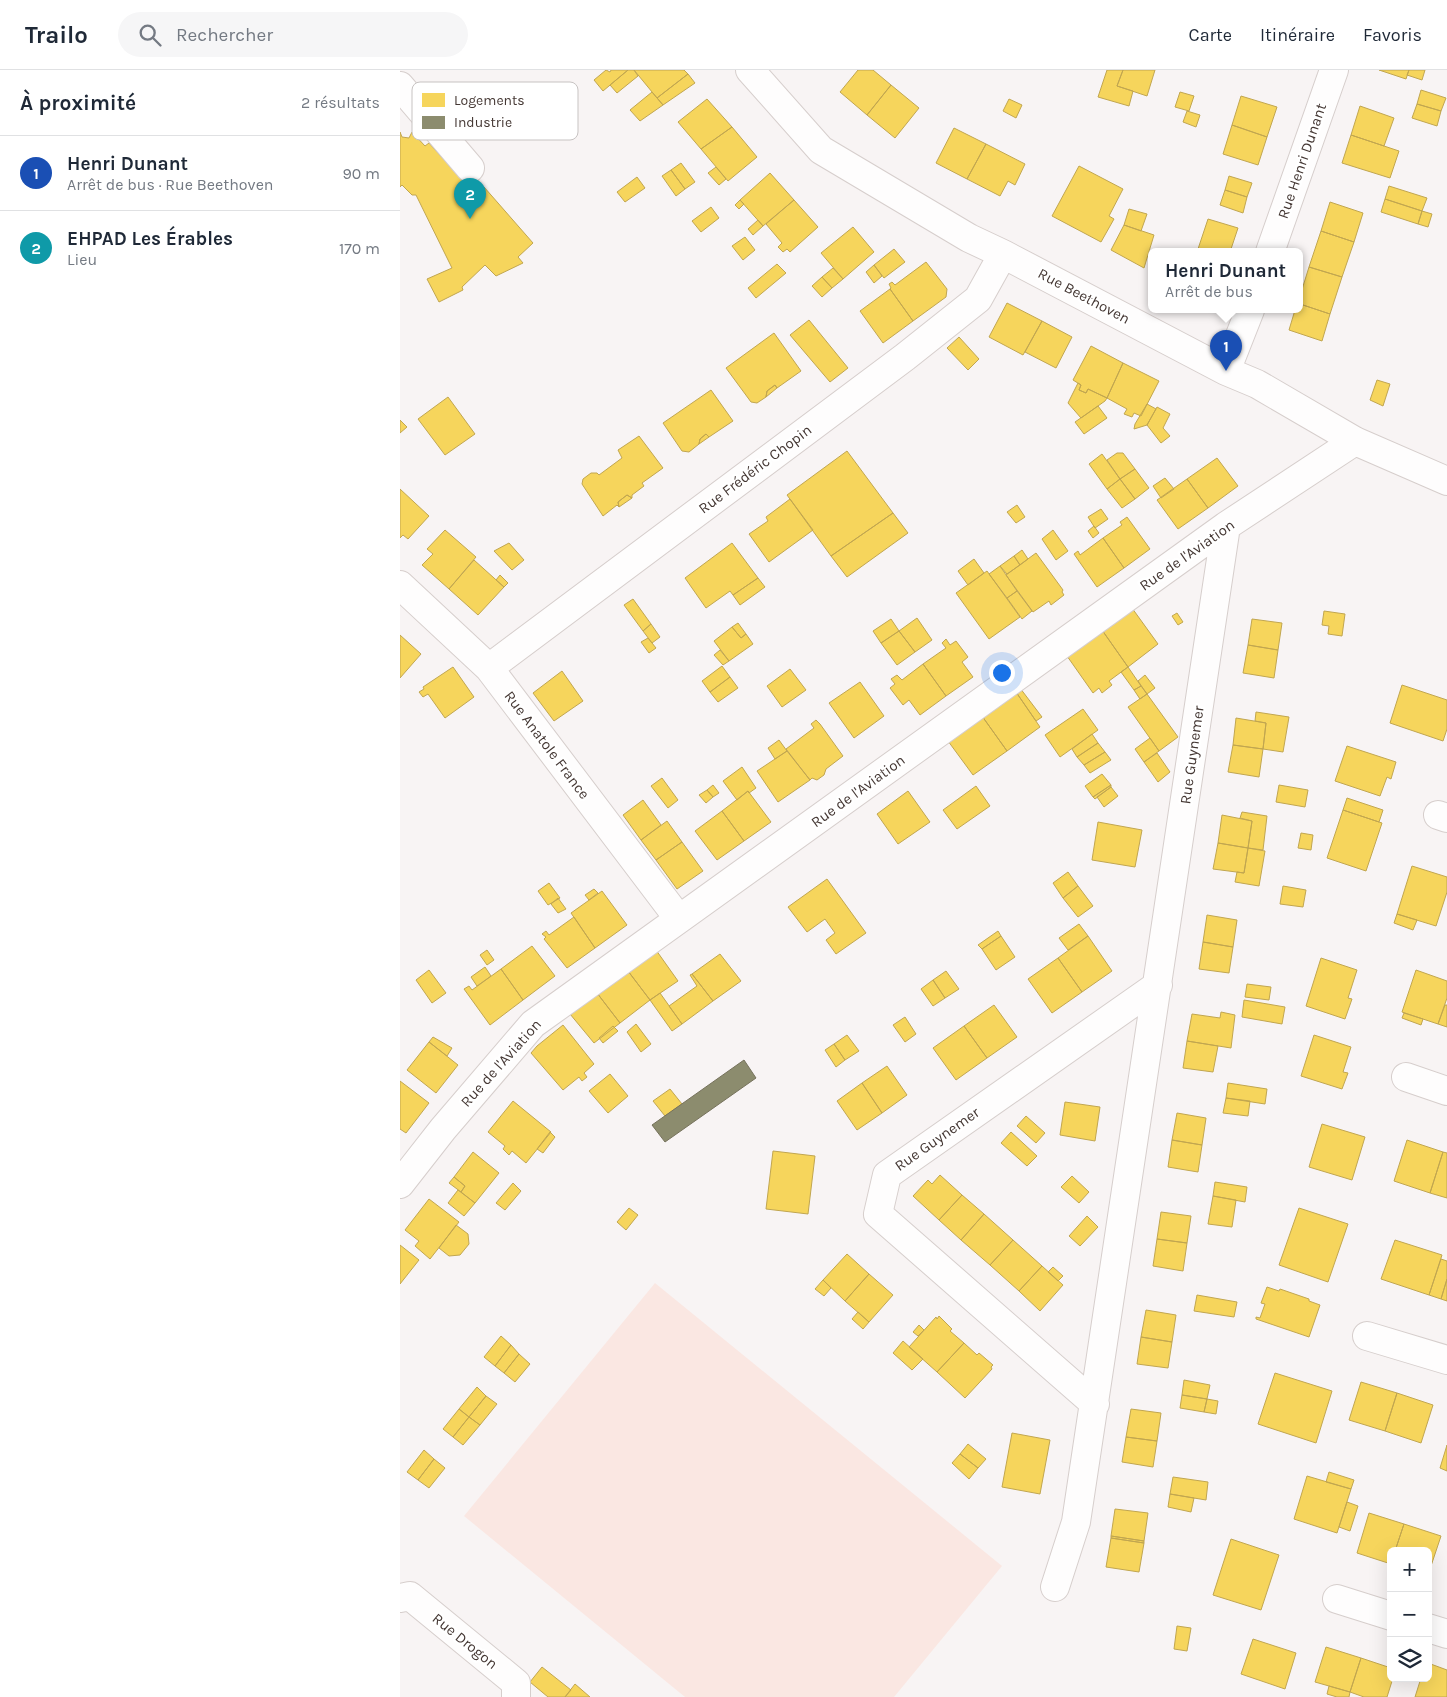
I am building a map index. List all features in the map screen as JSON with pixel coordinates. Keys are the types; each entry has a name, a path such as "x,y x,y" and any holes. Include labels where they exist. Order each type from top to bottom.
{"street":[{"name":"Rue Beethoven","path":"750,70 820,150 969,238 1226,371 1257,384 1354,442 1447,481"},
{"name":"Rue Henri Dunant","path":"1271,248 1334,70"},
{"path":"401,89 412,102"},
{"path":"446,140 470,168"},
{"name":"Rue Frédéric Chopin","path":"489,668 905,357 978,299 1003,254"},
{"path":"1226,371 1249,313"},
{"name":"Rue de l'Aviation","path":"400,1184 443,1129 533,1024 1226,526 1354,442"},
{"name":"Rue Guynemer","path":"1055,1587 1076,1522 1226,526"},
{"name":"Rue Anatole France","path":"400,585 489,668 679,919"},
{"name":"Rue Guynemer","path":"1094,1404 878,1214 887,1175 1158,985"},
{"path":"1406,1077 1447,1091"},
{"path":"1367,1336 1447,1360"},
{"name":"Rue Drogon","path":"400,1598 410,1596 516,1683 516,1697"},
{"path":"1337,1599 1387,1615"},
{"path":"1432,1629 1447,1634"}],"shaded area":[{"path":"655,1283 1002,1566 894,1697 685,1697 464,1516"}],"building: Logements":[{"path":"606,70 610,72 611,70 628,70 603,91 594,80"},
{"path":"628,70 634,70 638,76 617,93 610,85"},
{"path":"634,70 684,70 688,74 657,98"},
{"path":"858,70 873,70 891,85 867,115 840,92"},
{"path":"1107,70 1123,70 1117,86 1133,91 1129,106 1098,97"},
{"path":"1123,70 1155,70 1147,96 1117,86"},
{"path":"1379,70 1409,70 1406,79"},
{"path":"1409,70 1425,70 1422,80 1407,75"},
{"path":"688,74 695,83 663,105 657,98"},
{"path":"891,85 919,108 895,138 867,115"},
{"path":"1421,90 1446,98 1441,111 1417,104"},
{"path":"652,92 663,105 640,121 630,110"},
{"path":"1180,92 1194,96 1189,111 1175,107"},
{"path":"1241,96 1277,107 1267,137 1232,125"},
{"path":"707,99 732,127 701,149 678,122"},
{"path":"1009,99 1022,105 1016,118 1003,111"},
{"path":"1417,104 1441,111 1437,126 1412,118"},
{"path":"1360,106 1394,118 1384,146 1351,135"},
{"path":"1187,111 1200,115 1196,127 1183,122"},
{"path":"1232,125 1267,137 1258,165 1223,154"},
{"path":"732,127 757,157 728,181 701,149"},
{"path":"954,128 986,144 967,179 936,163"},
{"path":"400,132 402,137 409,138 412,132 412,140 419,140 425,146 429,143 475,194 484,187 533,243 518,257 523,263 496,276 485,265 462,287 463,290 439,302 427,279 452,268 416,195 412,195 402,185 400,187"},
{"path":"1351,135 1399,151 1390,178 1342,163"},
{"path":"986,144 1025,164 1015,185 1008,181 1000,196 967,179"},
{"path":"681,163 695,182 685,189 671,170"},
{"path":"1079,166 1123,189 1109,216 1114,219 1101,242 1052,216"},
{"path":"716,167 726,179 719,185 708,173"},
{"path":"671,170 685,189 676,196 662,176"},
{"path":"770,173 794,200 763,226 740,200"},
{"path":"1229,176 1252,183 1247,197 1225,190"},
{"path":"637,177 645,188 625,202 617,192"},
{"path":"1389,186 1427,198 1422,211 1385,199"},
{"path":"1225,190 1247,197 1243,213 1220,205"},
{"path":"1385,199 1422,211 1418,224 1381,212"},
{"path":"740,200 744,204 739,209 735,205"},
{"path":"794,200 818,227 790,252 787,249 783,252 778,247 782,243 766,224"},
{"path":"1330,202 1363,213 1354,242 1321,231"},
{"path":"711,207 719,218 701,232 692,221"},
{"path":"1129,209 1147,214 1141,231 1124,225"},
{"path":"1422,211 1432,214 1428,227 1418,224"},
{"path":"1208,219 1238,228 1231,248 1198,248"},
{"path":"758,220 763,226 753,235 748,229"},
{"path":"1124,225 1154,235 1150,248 1148,248 1144,268 1111,250"},
{"path":"853,227 874,252 843,279 821,253"},
{"path":"1321,231 1354,242 1342,277 1309,267"},
{"path":"745,237 755,250 743,260 732,246"},
{"path":"894,249 905,262 884,278 874,265"},
{"path":"926,262 947,289 946,297 913,321 890,289 889,284 892,282 895,285"},
{"path":"777,264 786,273 756,298 748,288"},
{"path":"874,265 882,276 874,283 866,272"},
{"path":"1309,267 1342,277 1330,314 1303,305 1303,286"},
{"path":"833,268 843,279 832,288 822,277"},
{"path":"822,277 832,288 822,297 812,286"},
{"path":"890,289 913,321 883,343 860,311"},
{"path":"1007,303 1042,321 1023,355 989,337"},
{"path":"1303,305 1330,314 1322,341 1289,330 1294,313 1303,313"},
{"path":"809,320 848,368 830,382 790,335"},
{"path":"1042,321 1072,337 1056,368 1025,352"},
{"path":"774,333 801,371 777,388 775,385 767,391 766,397 757,403 751,402 726,368"},
{"path":"959,337 979,359 968,370 947,348"},
{"path":"1091,346 1123,363 1107,398 1088,389 1086,393 1079,390 1081,385 1073,380"},
{"path":"1123,363 1159,381 1141,416 1134,413 1132,417 1124,414 1127,409 1107,398"},
{"path":"1377,380 1390,384 1383,406 1370,400"},
{"path":"1078,383 1081,385 1079,390 1086,393 1088,389 1107,398 1081,418 1068,403"},
{"path":"775,385 777,388 766,397 767,391"},
{"path":"711,390 733,421 709,437 706,434 700,439 699,444 689,452 682,451 663,423"},
{"path":"448,397 475,434 445,455 418,419"},
{"path":"1147,404 1156,409 1147,425 1134,429 1135,424"},
{"path":"1098,406 1107,418 1084,434 1075,422"},
{"path":"1157,407 1170,414 1163,428 1170,436 1161,443 1147,425"},
{"path":"400,420 407,427 400,433"},
{"path":"706,434 709,437 699,444 700,439"},
{"path":"639,436 663,468 642,483 644,486 632,495 632,498 627,495 618,502 619,507 617,505 603,516 582,484 583,479 591,473 599,475 622,458 618,450"},
{"path":"847,451 893,513 831,556 787,495"},
{"path":"1117,453 1123,453 1135,469 1120,479 1107,460"},
{"path":"1102,454 1120,479 1107,489 1089,464"},
{"path":"1217,458 1238,486 1208,508 1187,479"},
{"path":"1135,469 1149,488 1135,499 1120,479"},
{"path":"1165,478 1174,489 1161,498 1153,486"},
{"path":"1120,479 1135,499 1122,508 1107,489"},
{"path":"1187,479 1208,508 1178,529 1157,500"},
{"path":"400,489 429,516 408,539 403,535 400,538"},
{"path":"627,495 632,498 619,507 618,502"},
{"path":"790,499 813,530 769,562 749,534 768,521 766,517"},
{"path":"1017,505 1025,517 1016,523 1007,512"},
{"path":"1101,509 1108,519 1095,528 1088,517"},
{"path":"893,513 908,533 847,577 831,556"},
{"path":"1127,517 1150,549 1124,568 1103,538 1122,525 1120,522"},
{"path":"1094,526 1099,533 1093,538 1088,531"},
{"path":"445,530 476,557 449,589 422,565 433,554 427,549"},
{"path":"1053,530 1068,551 1056,560 1042,539"},
{"path":"1103,538 1124,568 1097,587 1074,554 1078,551 1080,555"},
{"path":"509,543 524,560 512,570 494,551"},
{"path":"732,543 758,578 733,595 730,591 706,608 685,578"},
{"path":"1022,550 1028,559 1020,565 1014,556"},
{"path":"1036,553 1063,590 1064,595 1051,605 1049,601 1033,612 1006,575"},
{"path":"1014,556 1020,565 1007,574 1000,566"},
{"path":"974,559 984,573 968,585 958,571"},
{"path":"474,560 504,587 478,615 449,589"},
{"path":"1000,566 1017,591 1007,598 989,574"},
{"path":"987,571 1020,617 989,639 956,593"},
{"path":"500,575 508,583 504,587 496,580"},
{"path":"758,578 765,587 740,605 733,595"},
{"path":"1017,591 1032,611 1022,619 1007,598"},
{"path":"633,599 651,624 643,631 624,605"},
{"path":"1132,608 1158,644 1128,667 1102,630"},
{"path":"1324,611 1345,614 1342,636 1328,634 1329,626 1322,625"},
{"path":"1177,613 1183,622 1178,625 1172,616"},
{"path":"917,618 932,640 915,652 899,631"},
{"path":"891,619 899,631 881,643 873,631"},
{"path":"1252,619 1282,623 1278,650 1248,645"},
{"path":"738,623 746,634 741,638 732,627"},
{"path":"651,624 660,637 652,643 643,631"},
{"path":"732,627 741,638 746,634 753,644 729,661 714,641"},
{"path":"1102,630 1128,667 1109,681 1112,685 1102,693 1099,688 1093,693 1067,656"},
{"path":"899,631 915,652 897,665 881,643"},
{"path":"400,635 421,654 400,678"},
{"path":"648,638 656,648 649,653 641,642"},
{"path":"946,639 950,645 956,641 968,657 962,662 973,677 946,696 923,664 946,648 942,643"},
{"path":"1248,645 1278,650 1274,678 1243,673"},
{"path":"720,650 729,661 723,665 714,655"},
{"path":"923,664 946,696 920,715 909,700 903,705 890,688 895,684 891,679 897,675 902,680"},
{"path":"722,666 730,677 710,692 702,681"},
{"path":"453,667 474,697 445,718 428,694 423,697 419,692 424,689 423,687"},
{"path":"1128,667 1141,686 1134,690 1121,672"},
{"path":"790,669 806,690 782,707 767,686"},
{"path":"562,671 583,701 554,721 533,693"},
{"path":"1145,675 1155,688 1147,694 1138,681"},
{"path":"730,677 738,688 718,702 710,692"},
{"path":"860,682 884,716 854,738 829,703"},
{"path":"1402,685 1447,700 1447,729 1443,741 1390,723"},
{"path":"1141,686 1147,694 1140,699 1134,690"},
{"path":"1020,688 1042,717 1036,721 1016,692"},
{"path":"1016,692 1040,727 1007,751 982,716"},
{"path":"1147,694 1178,737 1159,751 1128,707"},
{"path":"1083,709 1098,730 1060,757 1045,735"},
{"path":"1256,712 1289,717 1283,752 1263,749 1266,723 1255,721"},
{"path":"982,716 1007,751 973,775 948,741"},
{"path":"1236,718 1266,723 1263,749 1233,745"},
{"path":"816,720 843,756 826,769 824,775 817,780 812,778 810,780 786,749 814,728 811,724"},
{"path":"1092,734 1098,743 1077,757 1072,749"},
{"path":"1150,738 1159,751 1144,762 1135,749"},
{"path":"779,740 787,751 775,759 768,748"},
{"path":"1098,743 1105,752 1084,765 1077,757"},
{"path":"1233,745 1263,749 1259,777 1228,772"},
{"path":"1347,746 1396,762 1391,779 1387,777 1380,796 1335,781"},
{"path":"787,751 810,780 778,802 757,771"},
{"path":"1105,752 1111,760 1090,773 1084,765"},
{"path":"1157,753 1170,772 1158,782 1144,762"},
{"path":"742,767 756,788 749,793 748,791 737,800 723,781"},
{"path":"1102,774 1111,785 1093,797 1085,786"},
{"path":"662,778 678,800 668,808 651,786"},
{"path":"713,785 719,793 713,797 707,790"},
{"path":"1111,785 1111,787 1095,799 1093,797"},
{"path":"1279,785 1308,790 1305,807 1276,802"},
{"path":"976,786 990,806 957,829 943,810"},
{"path":"1111,787 1118,796 1104,807 1097,797"},
{"path":"707,790 713,797 706,803 699,795"},
{"path":"748,791 771,822 744,841 722,811"},
{"path":"908,791 930,822 898,844 877,814"},
{"path":"1347,798 1383,810 1379,822 1343,810"},
{"path":"643,800 661,825 641,840 623,815"},
{"path":"1343,810 1382,823 1366,871 1327,858"},
{"path":"722,811 744,841 717,860 695,831"},
{"path":"1242,812 1267,816 1263,850 1248,848 1252,821 1240,818"},
{"path":"1222,815 1252,821 1248,848 1218,843"},
{"path":"667,821 682,842 656,860 641,840"},
{"path":"1098,822 1142,830 1135,867 1092,860"},
{"path":"1301,833 1313,835 1311,850 1298,848"},
{"path":"682,842 703,871 677,889 656,860"},
{"path":"1218,843 1248,848 1244,873 1213,869"},
{"path":"1248,848 1265,851 1259,886 1235,882 1237,872 1244,873"},
{"path":"1412,866 1447,877 1447,892 1436,926 1397,914"},
{"path":"1068,872 1078,886 1063,898 1053,883"},
{"path":"827,879 866,933 836,954 826,940 835,933 825,919 807,932 788,907"},
{"path":"549,883 560,898 548,905 538,891"},
{"path":"1078,886 1093,906 1078,917 1063,898"},
{"path":"1283,886 1306,890 1303,907 1280,904"},
{"path":"594,889 598,893 589,900 585,895"},
{"path":"602,891 627,925 595,948 571,913"},
{"path":"558,898 566,909 558,913 551,904"},
{"path":"1397,914 1417,920 1413,930 1394,923"},
{"path":"1207,915 1237,920 1233,947 1203,942"},
{"path":"574,917 595,948 567,968 542,934 546,931 549,935"},
{"path":"1079,924 1088,936 1068,950 1059,938"},
{"path":"998,931 1001,936 982,949 978,945"},
{"path":"1001,936 1015,957 996,970 982,949"},
{"path":"1088,936 1112,971 1082,992 1058,958"},
{"path":"1203,942 1233,947 1229,973 1199,969"},
{"path":"532,946 555,976 523,1000 501,969"},
{"path":"487,950 494,960 487,965 480,955"},
{"path":"656,950 678,981 650,1000 628,971"},
{"path":"720,954 741,981 713,1001 692,974"},
{"path":"1058,958 1082,992 1052,1013 1028,979"},
{"path":"1321,958 1357,970 1348,998 1352,999 1345,1019 1306,1006"},
{"path":"485,967 491,976 477,986 471,977"},
{"path":"501,969 523,1000 490,1025 464,989 469,986 472,990"},
{"path":"429,970 446,993 432,1003 416,980"},
{"path":"1416,970 1447,981 1447,998 1438,1024 1402,1012"},
{"path":"628,971 650,1000 620,1023 597,993"},
{"path":"946,971 959,989 945,998 933,980"},
{"path":"692,974 713,1001 682,1024 669,1006 697,986 690,975"},
{"path":"933,980 945,998 933,1006 921,989"},
{"path":"1247,984 1271,987 1269,1000 1245,997"},
{"path":"597,993 620,1023 594,1043 570,1014"},
{"path":"660,993 682,1024 672,1031 650,1000"},
{"path":"1244,1000 1285,1007 1282,1024 1242,1017"},
{"path":"994,1005 1017,1037 987,1058 964,1026"},
{"path":"1445,1005 1447,1005 1447,1027 1438,1024"},
{"path":"1221,1012 1235,1015 1231,1048 1187,1041 1192,1014 1220,1018"},
{"path":"1404,1013 1423,1019 1421,1025 1402,1018"},
{"path":"905,1017 916,1034 905,1042 893,1025"},
{"path":"636,1024 651,1044 641,1052 627,1032"},
{"path":"563,1025 594,1064 584,1073 587,1077 582,1081 579,1077 563,1090 531,1053"},
{"path":"613,1026 618,1031 603,1043 599,1038"},
{"path":"964,1026 987,1058 956,1080 933,1048"},
{"path":"847,1035 859,1051 845,1060 834,1044"},
{"path":"1314,1035 1351,1047 1343,1072 1348,1073 1342,1089 1301,1076"},
{"path":"433,1037 452,1048 447,1056 429,1042"},
{"path":"1187,1041 1218,1046 1213,1072 1183,1068"},
{"path":"429,1042 458,1065 436,1093 407,1070"},
{"path":"834,1044 845,1060 836,1067 825,1050"},
{"path":"887,1066 907,1095 882,1113 862,1083"},
{"path":"610,1074 628,1096 608,1113 589,1091"},
{"path":"400,1081 429,1103 406,1133 400,1129"},
{"path":"862,1083 882,1113 857,1130 837,1101"},
{"path":"1228,1083 1267,1089 1265,1104 1226,1098"},
{"path":"670,1089 682,1104 665,1116 653,1101"},
{"path":"1226,1098 1250,1101 1248,1116 1223,1113"},
{"path":"513,1101 551,1132 526,1163 512,1151 509,1155 503,1149 505,1146 488,1132"},
{"path":"1065,1102 1100,1107 1095,1141 1060,1135"},
{"path":"1177,1113 1206,1118 1202,1145 1172,1140"},
{"path":"1026,1116 1045,1133 1036,1143 1017,1126"},
{"path":"1322,1124 1365,1137 1352,1180 1309,1167"},
{"path":"550,1132 555,1137 543,1153 537,1149"},
{"path":"1011,1132 1037,1156 1027,1166 1001,1143"},
{"path":"1172,1140 1202,1145 1198,1172 1168,1167"},
{"path":"1407,1140 1443,1152 1430,1193 1394,1181"},
{"path":"773,1151 815,1156 808,1214 766,1209"},
{"path":"473,1152 499,1173 475,1203 461,1192 465,1186 454,1177"},
{"path":"1443,1152 1447,1153 1447,1198 1430,1193"},
{"path":"940,1175 962,1195 939,1220 913,1196 928,1180 932,1184"},
{"path":"1072,1176 1089,1192 1079,1203 1061,1187"},
{"path":"454,1177 465,1186 461,1192 449,1183"},
{"path":"1215,1182 1247,1187 1245,1202 1213,1196"},
{"path":"513,1183 521,1191 505,1210 496,1203"},
{"path":"458,1190 475,1203 464,1216 448,1203"},
{"path":"962,1195 984,1214 961,1240 939,1220"},
{"path":"1213,1196 1236,1200 1232,1227 1208,1224"},
{"path":"429,1199 459,1222 430,1259 415,1246 419,1241 405,1230"},
{"path":"629,1208 638,1215 626,1230 617,1222"},
{"path":"1299,1208 1348,1224 1328,1282 1279,1265"},
{"path":"1161,1212 1191,1216 1187,1243 1157,1239"},
{"path":"984,1214 1013,1240 990,1265 961,1240"},
{"path":"1087,1216 1098,1227 1080,1246 1069,1236"},
{"path":"456,1225 468,1234 469,1244 460,1255 449,1256 439,1248"},
{"path":"1157,1239 1187,1243 1183,1271 1153,1266"},
{"path":"1013,1240 1042,1266 1019,1291 990,1265"},
{"path":"1395,1240 1442,1255 1429,1295 1381,1279"},
{"path":"400,1245 419,1260 400,1284"},
{"path":"847,1254 869,1274 845,1301 823,1280"},
{"path":"1441,1259 1447,1261 1447,1279 1441,1299 1429,1295"},
{"path":"1042,1266 1063,1285 1040,1311 1019,1291"},
{"path":"1053,1267 1063,1276 1058,1281 1048,1272"},
{"path":"869,1274 893,1295 869,1322 845,1301"},
{"path":"1447,1279 1447,1301 1441,1299"},
{"path":"823,1280 831,1288 824,1296 815,1289"},
{"path":"1267,1287 1279,1291 1280,1289 1320,1305 1309,1337 1256,1319 1256,1317 1260,1318 1265,1304 1261,1303"},
{"path":"1197,1295 1237,1302 1234,1317 1194,1311"},
{"path":"1146,1310 1176,1315 1172,1342 1141,1337"},
{"path":"858,1312 869,1322 863,1329 852,1319"},
{"path":"939,1316 952,1329 950,1331 964,1343 937,1372 909,1347"},
{"path":"919,1325 924,1330 918,1336 913,1332"},
{"path":"501,1336 511,1345 495,1366 484,1357"},
{"path":"1141,1337 1172,1342 1168,1368 1137,1364"},
{"path":"903,1341 923,1359 912,1370 893,1353"},
{"path":"964,1343 977,1355 979,1353 993,1365 992,1369 965,1398 937,1372"},
{"path":"511,1345 519,1354 504,1373 495,1366"},
{"path":"519,1354 530,1364 515,1382 504,1373"},
{"path":"1275,1373 1332,1391 1316,1443 1258,1424"},
{"path":"1184,1380 1210,1385 1207,1399 1182,1395"},
{"path":"1361,1382 1397,1393 1385,1431 1349,1420"},
{"path":"477,1387 486,1396 469,1417 459,1409"},
{"path":"1397,1393 1433,1405 1421,1443 1385,1431"},
{"path":"1182,1395 1207,1399 1204,1412 1180,1408"},
{"path":"486,1396 497,1404 480,1425 469,1417"},
{"path":"1207,1399 1218,1401 1216,1414 1204,1412"},
{"path":"459,1409 469,1417 453,1437 443,1429"},
{"path":"1131,1409 1161,1413 1157,1441 1126,1437"},
{"path":"469,1417 480,1425 463,1445 453,1437"},
{"path":"1012,1433 1050,1440 1040,1494 1002,1487"},
{"path":"1126,1437 1157,1441 1153,1467 1122,1462"},
{"path":"968,1444 986,1459 978,1468 960,1454"},
{"path":"1447,1445 1447,1471 1440,1468"},
{"path":"424,1450 434,1459 418,1480 407,1472"},
{"path":"960,1454 978,1468 969,1479 952,1463"},
{"path":"434,1459 445,1468 429,1488 418,1480"},
{"path":"1329,1472 1354,1480 1351,1489 1326,1482"},
{"path":"1307,1476 1351,1489 1337,1533 1294,1519"},
{"path":"1173,1477 1208,1482 1206,1500 1170,1494"},
{"path":"1170,1494 1194,1498 1191,1512 1168,1507"},
{"path":"1347,1502 1358,1506 1350,1531 1339,1527"},
{"path":"1115,1509 1148,1513 1144,1541 1111,1536"},
{"path":"1369,1513 1404,1524 1396,1547 1387,1547 1387,1563 1357,1553"},
{"path":"1404,1524 1441,1536 1432,1563 1432,1547 1396,1547"},
{"path":"1111,1536 1144,1541 1144,1543 1111,1538"},
{"path":"1111,1538 1144,1543 1139,1572 1106,1567"},
{"path":"1231,1539 1279,1555 1261,1610 1213,1595"},
{"path":"1177,1626 1191,1628 1187,1651 1174,1649"},
{"path":"1253,1639 1296,1653 1285,1689 1241,1674"},
{"path":"1326,1647 1361,1658 1350,1692 1315,1682"},
{"path":"1361,1658 1387,1667 1387,1682 1392,1682 1387,1697 1364,1697 1350,1692"},
{"path":"1432,1664 1447,1670 1447,1697 1415,1697 1420,1682 1432,1682"},
{"path":"542,1667 571,1690 565,1697 548,1697 530,1682"},
{"path":"575,1684 590,1697 565,1697"},
{"path":"1329,1686 1350,1692 1349,1697 1337,1697 1327,1694"}],"building: Industrie":[{"path":"744,1060 756,1078 665,1142 652,1125"}],"place":[{"name":"EHPAD Les Érables","path":"470,219"},
{"name":"Henri Dunant","path":"1226,371"}]}
